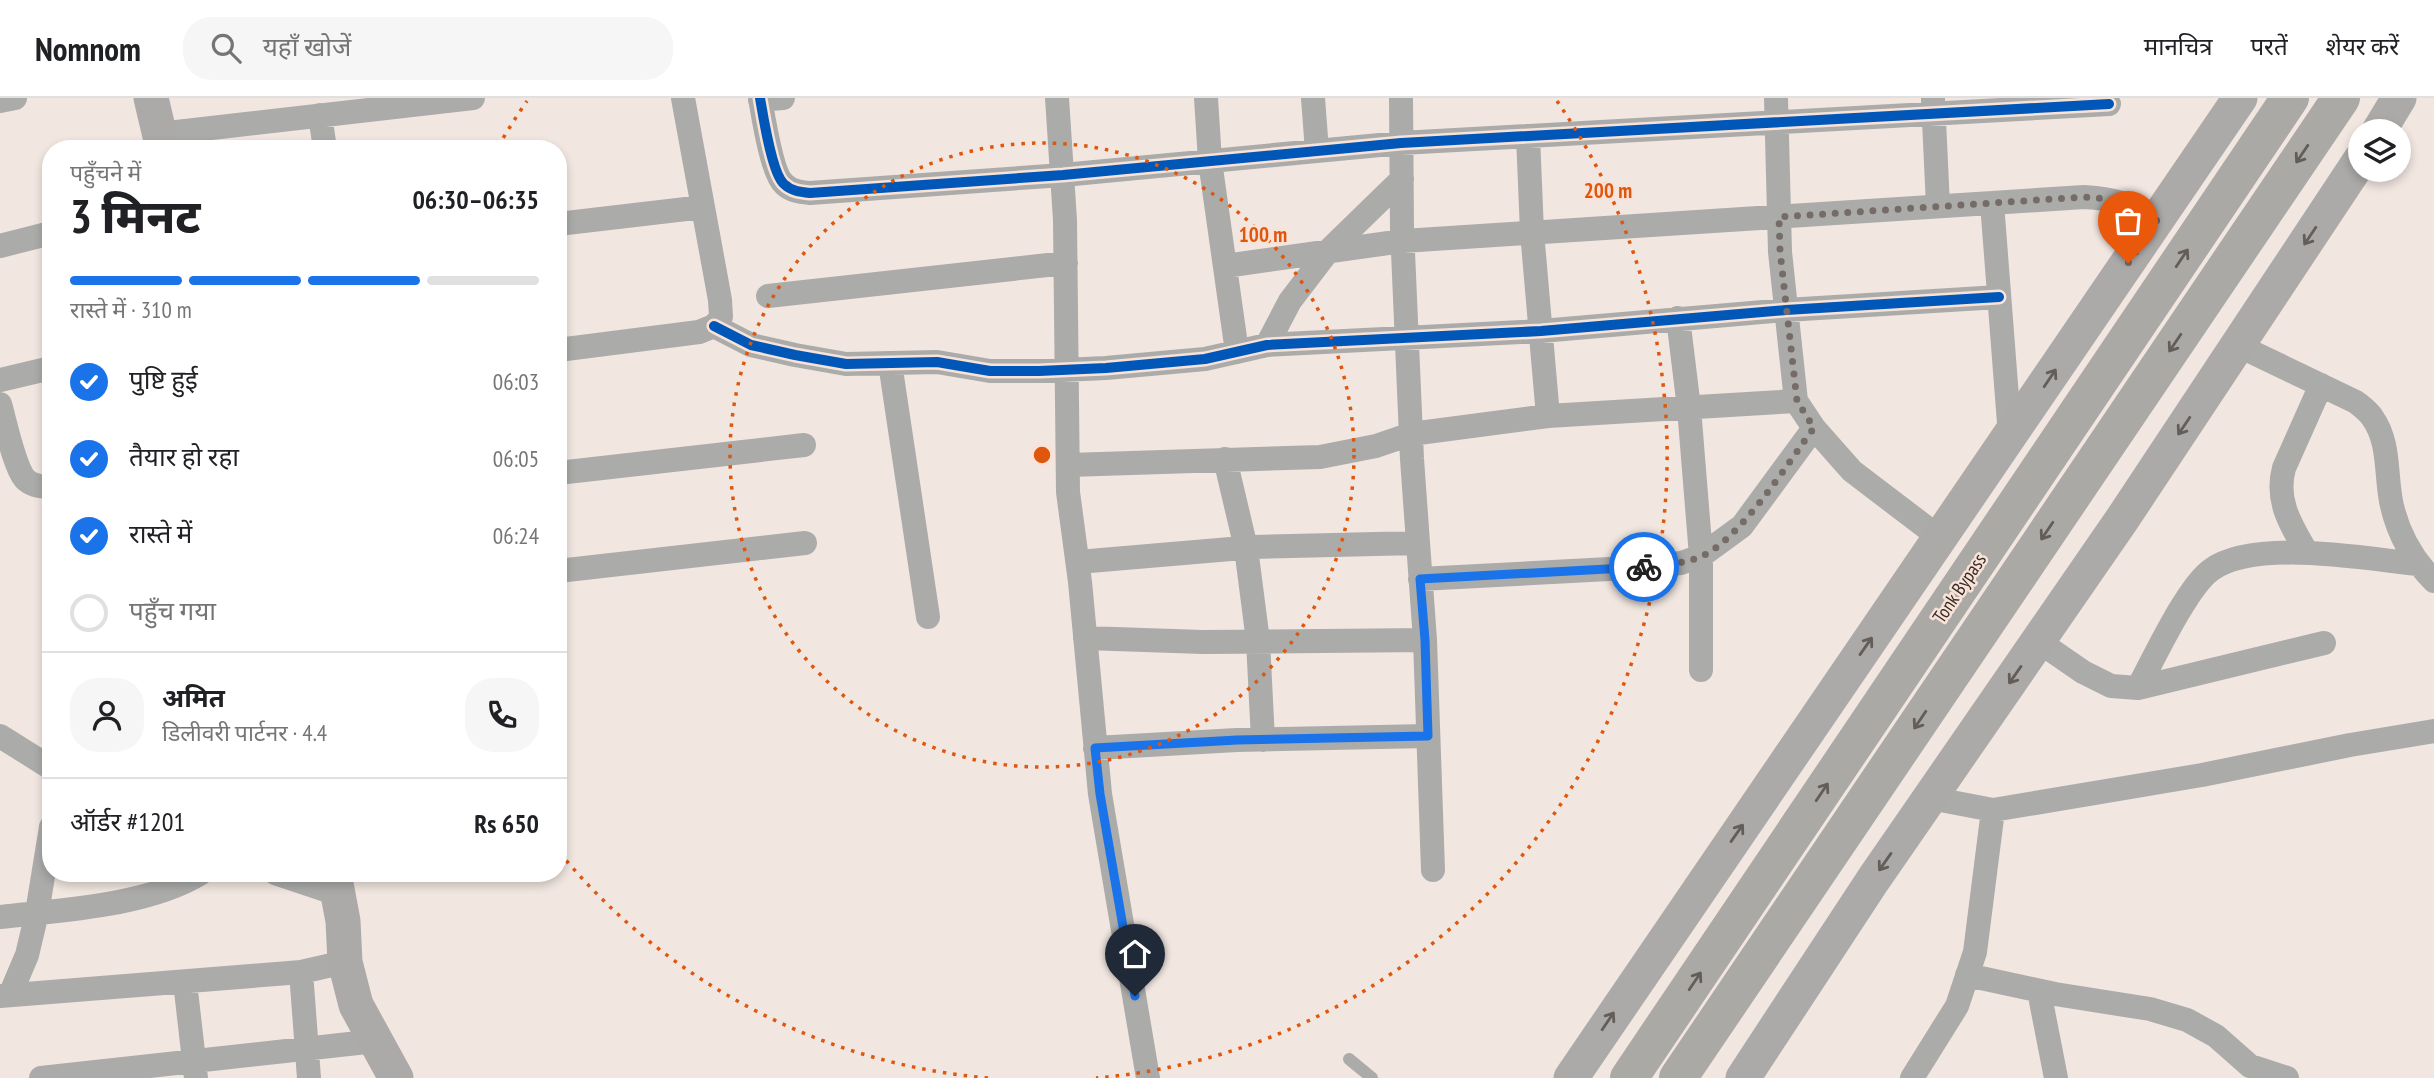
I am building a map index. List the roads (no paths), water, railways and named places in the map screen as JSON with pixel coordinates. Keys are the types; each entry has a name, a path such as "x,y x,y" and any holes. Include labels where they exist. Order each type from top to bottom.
{"highway":[{"name":"Tonk Bypass","path":"1629,1078 2290,98"},
{"path":"1678,1078 2341,98"}],"street":[{"path":"0,101 15,98"},
{"path":"151,98 161,140"},
{"path":"167,140 320,115 472,98"},
{"path":"567,349 678,336 714,326 721,317 683,98"},
{"path":"1057,98 1066,263 1069,492 1100,794 1148,1078"},
{"path":"1206,98 1210,161 1237,352"},
{"path":"1313,98 1317,151"},
{"path":"1401,98 1403,241 1411,434 1425,640 1433,870"},
{"path":"1571,1078 2241,98"},
{"path":"2386,119 2399,98"},
{"path":"767,99 775,167 782,183 794,191 810,193 1063,175 1401,143 1528,136 1776,110 2109,104"},
{"path":"1933,106 1938,206"},
{"path":"1776,110 1780,251 1797,401 1814,428 1852,471 1940,538"},
{"path":"320,115 324,140"},
{"path":"1528,136 1532,232 1548,416"},
{"path":"1267,345 1290,301 1329,250 1402,178"},
{"path":"1743,1078 2348,179"},
{"path":"1225,266 1403,241 2084,197 2112,198 2157,220"},
{"path":"1992,203 2010,436"},
{"path":"567,223 703,207"},
{"path":"0,246 42,235"},
{"path":"768,296 1066,263"},
{"path":"714,326 751,345 846,364 937,362 990,371 1068,370 1205,359 1267,345 1541,331 1678,318 2000,297"},
{"path":"1678,318 1689,408 1701,556 1701,670"},
{"path":"2238,345 2356,402 2372,416 2384,442 2391,506 2402,538 2426,573"},
{"path":"890,363 928,617"},
{"path":"0,380 42,370"},
{"path":"2307,553 2284,511 2280,480 2322,385"},
{"path":"1069,466 1320,457 1376,446 1411,434 1548,416 1797,401"},
{"path":"0,404 20,469 26,480 42,486"},
{"path":"1420,579 1628,568 1681,563 1701,556 1742,526 1814,428"},
{"path":"567,472 804,445"},
{"path":"1225,459 1246,548 1258,641 1263,740"},
{"path":"567,570 805,543"},
{"path":"1077,562 1246,548 1418,543"},
{"path":"2138,688 2177,616 2210,570 2222,563 2262,553 2307,553 2426,573"},
{"path":"1085,638 1203,642 1425,640"},
{"path":"2038,641 2083,672 2111,686 2138,688 2324,643"},
{"path":"1930,798 1993,810 2203,775 2434,731"},
{"path":"0,736 42,762"},
{"path":"1095,748 1428,736"},
{"path":"1912,1078 1957,1006 1975,952 1993,810"},
{"path":"5,995 27,956 42,882"},
{"path":"0,917 64,911 160,892 182,882"},
{"path":"336,884 343,921 345,962 356,1005 396,1078"},
{"path":"5,995 301,972 345,962"},
{"path":"301,972 309,1078"},
{"path":"1967,975 2039,991 2150,1009 2187,1020 2216,1036 2250,1066 2287,1078"},
{"path":"185,982 195,1069"},
{"path":"2039,991 2056,1078"},
{"path":"41,1078 195,1069 306,1048 376,1041"}],"lane":[{"path":"1349,1059 1372,1078"}]}
